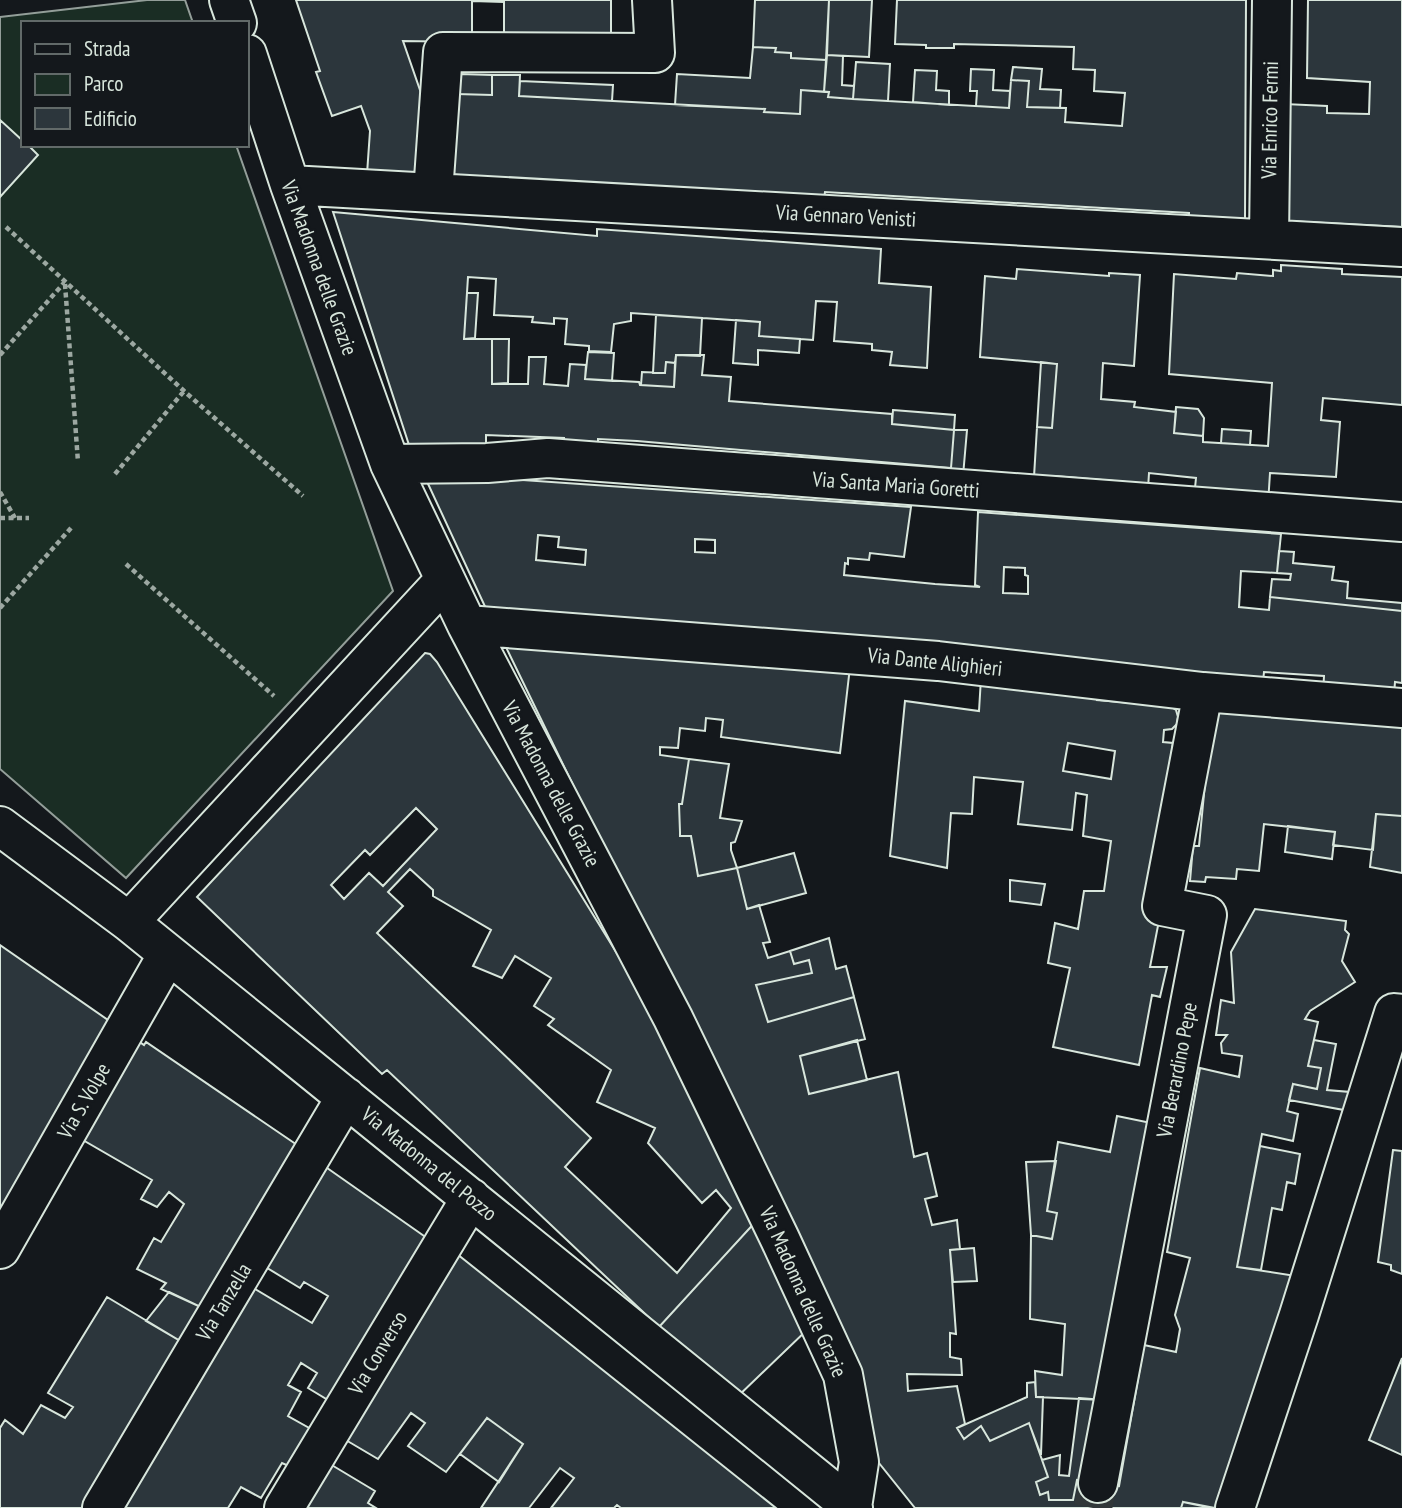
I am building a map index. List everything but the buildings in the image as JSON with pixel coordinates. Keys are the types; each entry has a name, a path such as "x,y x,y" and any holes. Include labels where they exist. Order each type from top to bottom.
{"street":[{"path":"229,0 236,21"},
{"path":"433,194 443,52 655,53 652,0"},
{"name":"Via Enrico Fermi","path":"1269,239 1272,0"},
{"name":"Via Madonna delle Grazie","path":"248,57 290,185 390,464 467,625 673,1018 843,1375 859,1462 852,1507"},
{"name":"Via Gennaro Venisti","path":"290,185 1402,247"},
{"name":"Via Santa Maria Goretti","path":"390,464 487,463 548,458 1402,522"},
{"path":"129,922 446,580"},
{"name":"Via Dante Alighieri","path":"467,625 938,661 1203,692 1402,708"},
{"name":"Via Berardino Pepe","path":"1098,1483 1206,915 1162,906 1203,692"},
{"name":"Via Madonna del Pozzo","path":"0,826 129,922 852,1507"},
{"name":"Via S. Volpe","path":"0,1249 168,954"},
{"path":"1235,1508 1394,1013 1402,1014"},
{"name":"Via Tanzella","path":"102,1508 346,1097"},
{"name":"Via Converso","path":"285,1508 471,1198"}],"path":[{"path":"5,227 303,496"},
{"path":"0,355 64,283"},
{"path":"64,283 78,463"},
{"path":"115,474 184,391"},
{"path":"0,492 15,518"},
{"path":"0,518 29,518"},
{"path":"0,608 71,528"},
{"path":"126,564 309,727"}],"green space":[{"path":"147,0 185,0 192,21 21,21 21,147 237,147 393,591 126,878 0,769 0,17"}],"tunnel":[{"path":"1093,1508 1098,1483"}]}
